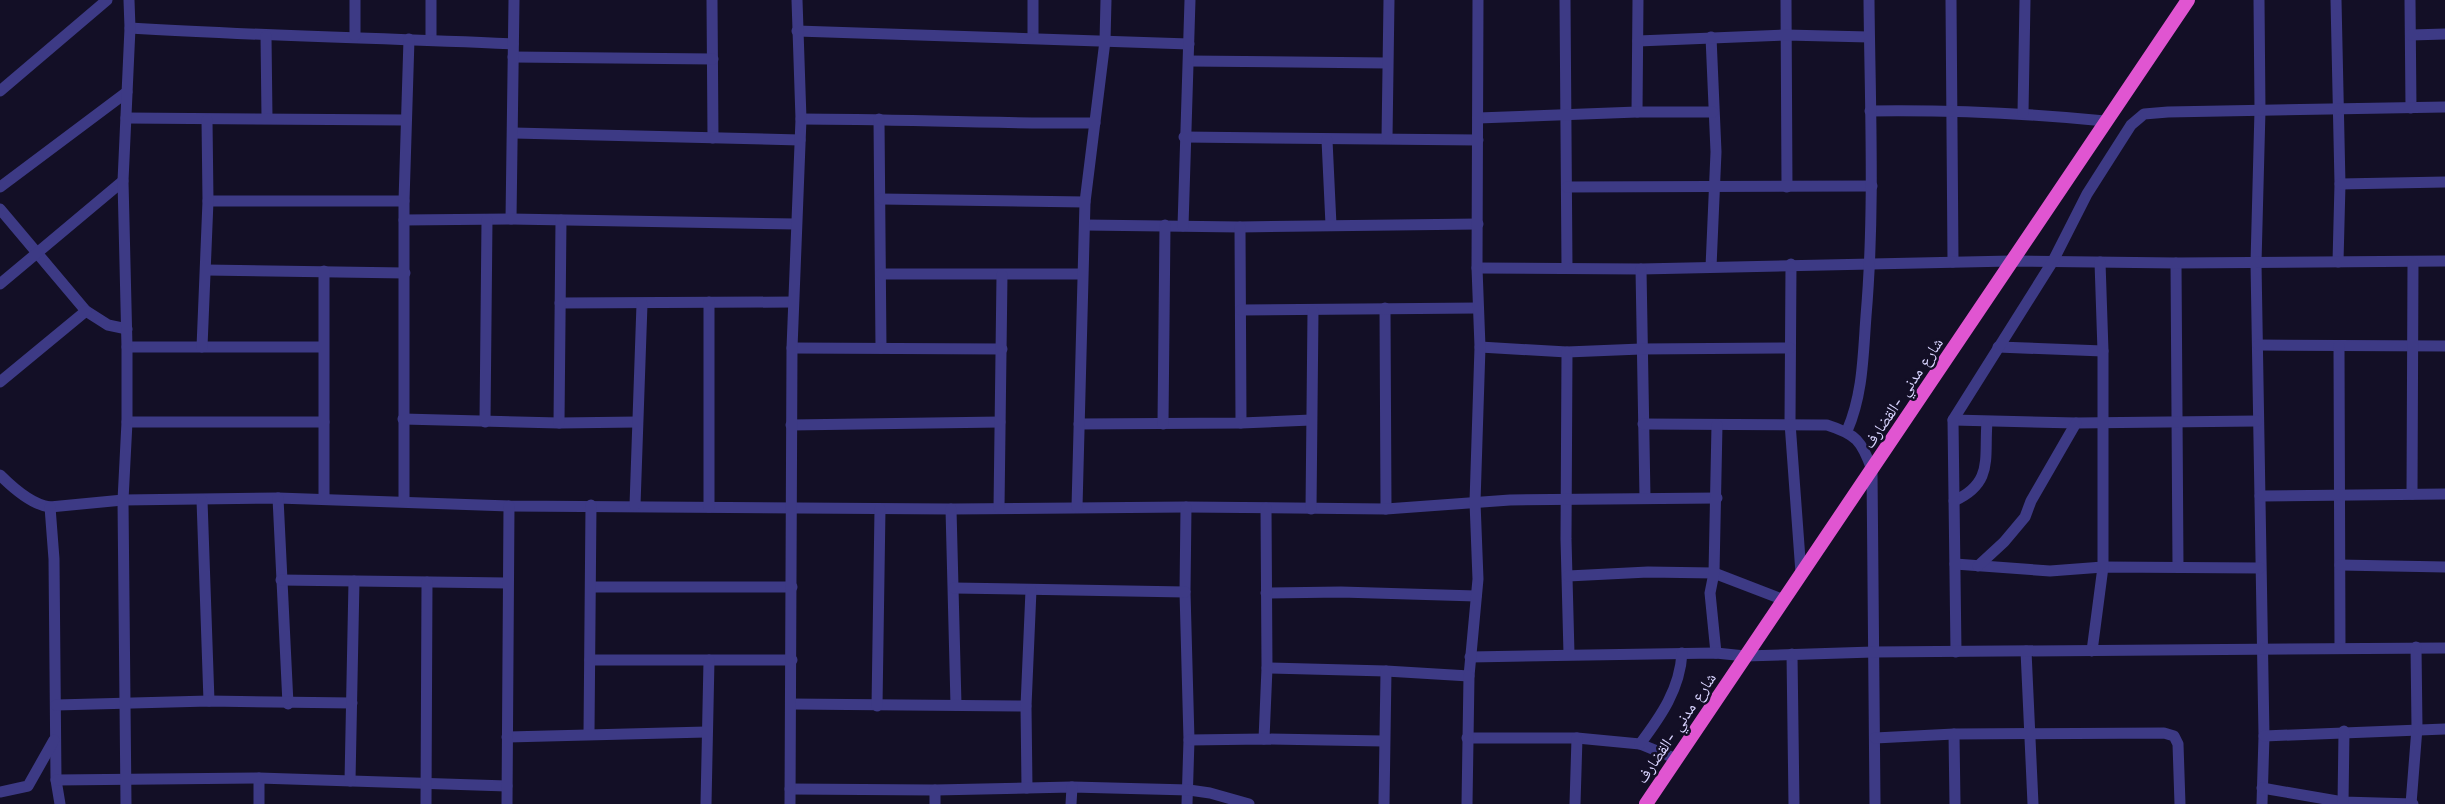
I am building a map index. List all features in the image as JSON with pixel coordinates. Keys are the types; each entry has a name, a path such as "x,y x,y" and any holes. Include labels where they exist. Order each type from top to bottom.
{"highway":[{"name":"شارع مدني -القضارف","path":"1646,804 1801,572 1872,470 2010,261 2188,0"}],"street":[{"path":"0,91 107,0"},
{"path":"126,804 123,500 127,422 127,347 123,180 130,28 129,0"},
{"path":"355,0 355,36"},
{"path":"431,0 431,40"},
{"path":"511,219 514,133 514,0"},
{"path":"712,0 713,138"},
{"path":"790,804 792,348 800,140 797,0"},
{"path":"1033,0 1033,38"},
{"path":"1077,507 1085,202 1105,41 1106,0"},
{"path":"1183,226 1184,137 1190,60 1190,0"},
{"path":"1387,138 1389,0"},
{"path":"1467,804 1469,676 1478,579 1476,502 1480,347 1477,268 1478,0"},
{"path":"1564,0 1568,187 1566,268"},
{"path":"1637,112 1638,0"},
{"path":"1786,0 1787,187"},
{"path":"1847,431 1861,390 1871,262 1872,186 1869,0"},
{"path":"1951,0 1953,262"},
{"path":"2023,113 2025,0"},
{"path":"2259,0 2260,110 2256,263 2257,421 2264,736 2262,804"},
{"path":"2336,0 2340,184 2338,262"},
{"path":"2410,0 2411,108"},
{"path":"130,28 266,36 355,36 513,44"},
{"path":"797,31 1189,44"},
{"path":"2411,35 2445,34"},
{"path":"1638,41 1786,35 1869,37"},
{"path":"266,36 267,118"},
{"path":"1711,37 1716,152 1711,267"},
{"path":"404,501 404,201 409,39"},
{"path":"513,57 713,59"},
{"path":"1190,60 1387,63"},
{"path":"0,187 127,92"},
{"path":"1956,652 1953,420 2053,261 2087,194 2131,125 2144,114 2445,107"},
{"path":"1870,111 1953,110 2023,113 2105,121"},
{"path":"1478,118 1637,112 1713,112"},
{"path":"126,118 406,120"},
{"path":"800,119 879,119 989,124 1095,123"},
{"path":"879,119 881,348"},
{"path":"202,347 208,201 207,120"},
{"path":"514,133 800,140"},
{"path":"1184,137 1327,140 1387,138 1478,140"},
{"path":"1327,140 1330,225"},
{"path":"0,284 123,180"},
{"path":"2340,184 2445,182"},
{"path":"1568,187 1872,186"},
{"path":"881,199 1085,202"},
{"path":"208,201 404,201"},
{"path":"0,209 38,251 86,310 108,325 126,329"},
{"path":"404,220 511,219 796,224"},
{"path":"485,422 487,220"},
{"path":"559,424 561,220"},
{"path":"1084,224 1240,226 1478,224"},
{"path":"1163,424 1165,226"},
{"path":"1240,226 1241,423"},
{"path":"1477,268 1711,267 1871,262 2256,263 2445,261"},
{"path":"2092,651 2103,567 2103,351 2100,262"},
{"path":"2412,494 2413,262"},
{"path":"2176,263 2178,567"},
{"path":"1791,264 1790,423 1801,572"},
{"path":"1641,268 1645,498"},
{"path":"206,270 405,273"},
{"path":"324,271 324,498"},
{"path":"881,274 1082,274"},
{"path":"999,508 1002,275"},
{"path":"709,302 709,507"},
{"path":"560,303 793,302"},
{"path":"635,505 642,304"},
{"path":"1385,308 1386,509"},
{"path":"1241,310 1478,308"},
{"path":"0,382 86,310"},
{"path":"1311,509 1313,310"},
{"path":"2258,346 2445,346"},
{"path":"2339,346 2340,648"},
{"path":"127,347 323,347"},
{"path":"1480,347 1568,352 1641,349 1790,348"},
{"path":"1998,347 2103,351"},
{"path":"792,348 1002,349"},
{"path":"1568,352 1569,654"},
{"path":"403,419 559,424 637,422"},
{"path":"1079,424 1241,423 1311,420"},
{"path":"1953,420 1987,422 2177,423 2257,421"},
{"path":"127,422 324,422"},
{"path":"791,425 1000,422"},
{"path":"1954,501 1965,496 1982,479 1986,466 1987,422"},
{"path":"1978,566 2004,542 2025,517 2031,501 2076,422"},
{"path":"1643,424 1717,425 1790,423 1827,425 1847,431 1865,449 1872,470 1872,652 1875,804"},
{"path":"1716,653 1710,593 1714,573 1717,425"},
{"path":"0,475 38,504 50,506 123,500 324,498 509,506 1386,509 1476,502 1717,498"},
{"path":"2260,496 2445,494"},
{"path":"278,498 288,704"},
{"path":"202,500 209,701"},
{"path":"50,506 54,559 56,780 60,804"},
{"path":"507,804 509,506"},
{"path":"589,734 591,506"},
{"path":"1186,507 1185,592 1190,740 1188,803"},
{"path":"878,706 880,508"},
{"path":"1264,739 1267,668 1266,508"},
{"path":"951,509 956,705"},
{"path":"1956,564 2050,570 2103,567 2260,568"},
{"path":"2340,565 2445,567"},
{"path":"1568,576 1648,572 1714,573 1784,600"},
{"path":"281,580 507,583"},
{"path":"350,781 354,581"},
{"path":"426,804 427,582"},
{"path":"591,587 792,587"},
{"path":"954,588 1185,592"},
{"path":"1026,788 1026,706 1031,590"},
{"path":"1266,593 1351,592 1476,596"},
{"path":"2262,788 2343,803 2412,804 2416,728 2416,647"},
{"path":"1470,657 1569,654 1716,653 1746,656 1872,652 2445,648"},
{"path":"2026,652 2033,804"},
{"path":"1640,744 1651,729 1678,681 1682,653"},
{"path":"1792,654 1794,804"},
{"path":"590,660 792,660"},
{"path":"706,804 709,660"},
{"path":"1267,668 1386,671 1469,676"},
{"path":"1384,804 1383,741 1386,671"},
{"path":"56,705 209,701 288,704 352,703"},
{"path":"790,704 1026,706"},
{"path":"2264,736 2416,728 2445,729"},
{"path":"2343,803 2344,731"},
{"path":"507,737 706,732"},
{"path":"1875,738 1954,734 2164,733 2174,736 2178,744 2180,804"},
{"path":"1954,734 1954,804"},
{"path":"0,792 28,786 55,738"},
{"path":"1467,738 1577,738 1640,744 1677,759"},
{"path":"1575,804 1577,738"},
{"path":"1190,740 1383,741"},
{"path":"56,780 259,778 507,786"},
{"path":"259,778 259,804"},
{"path":"790,789 935,790 1072,787 1189,790 1210,793 1249,804"},
{"path":"1071,804 1072,787"},
{"path":"935,790 935,804"}]}
